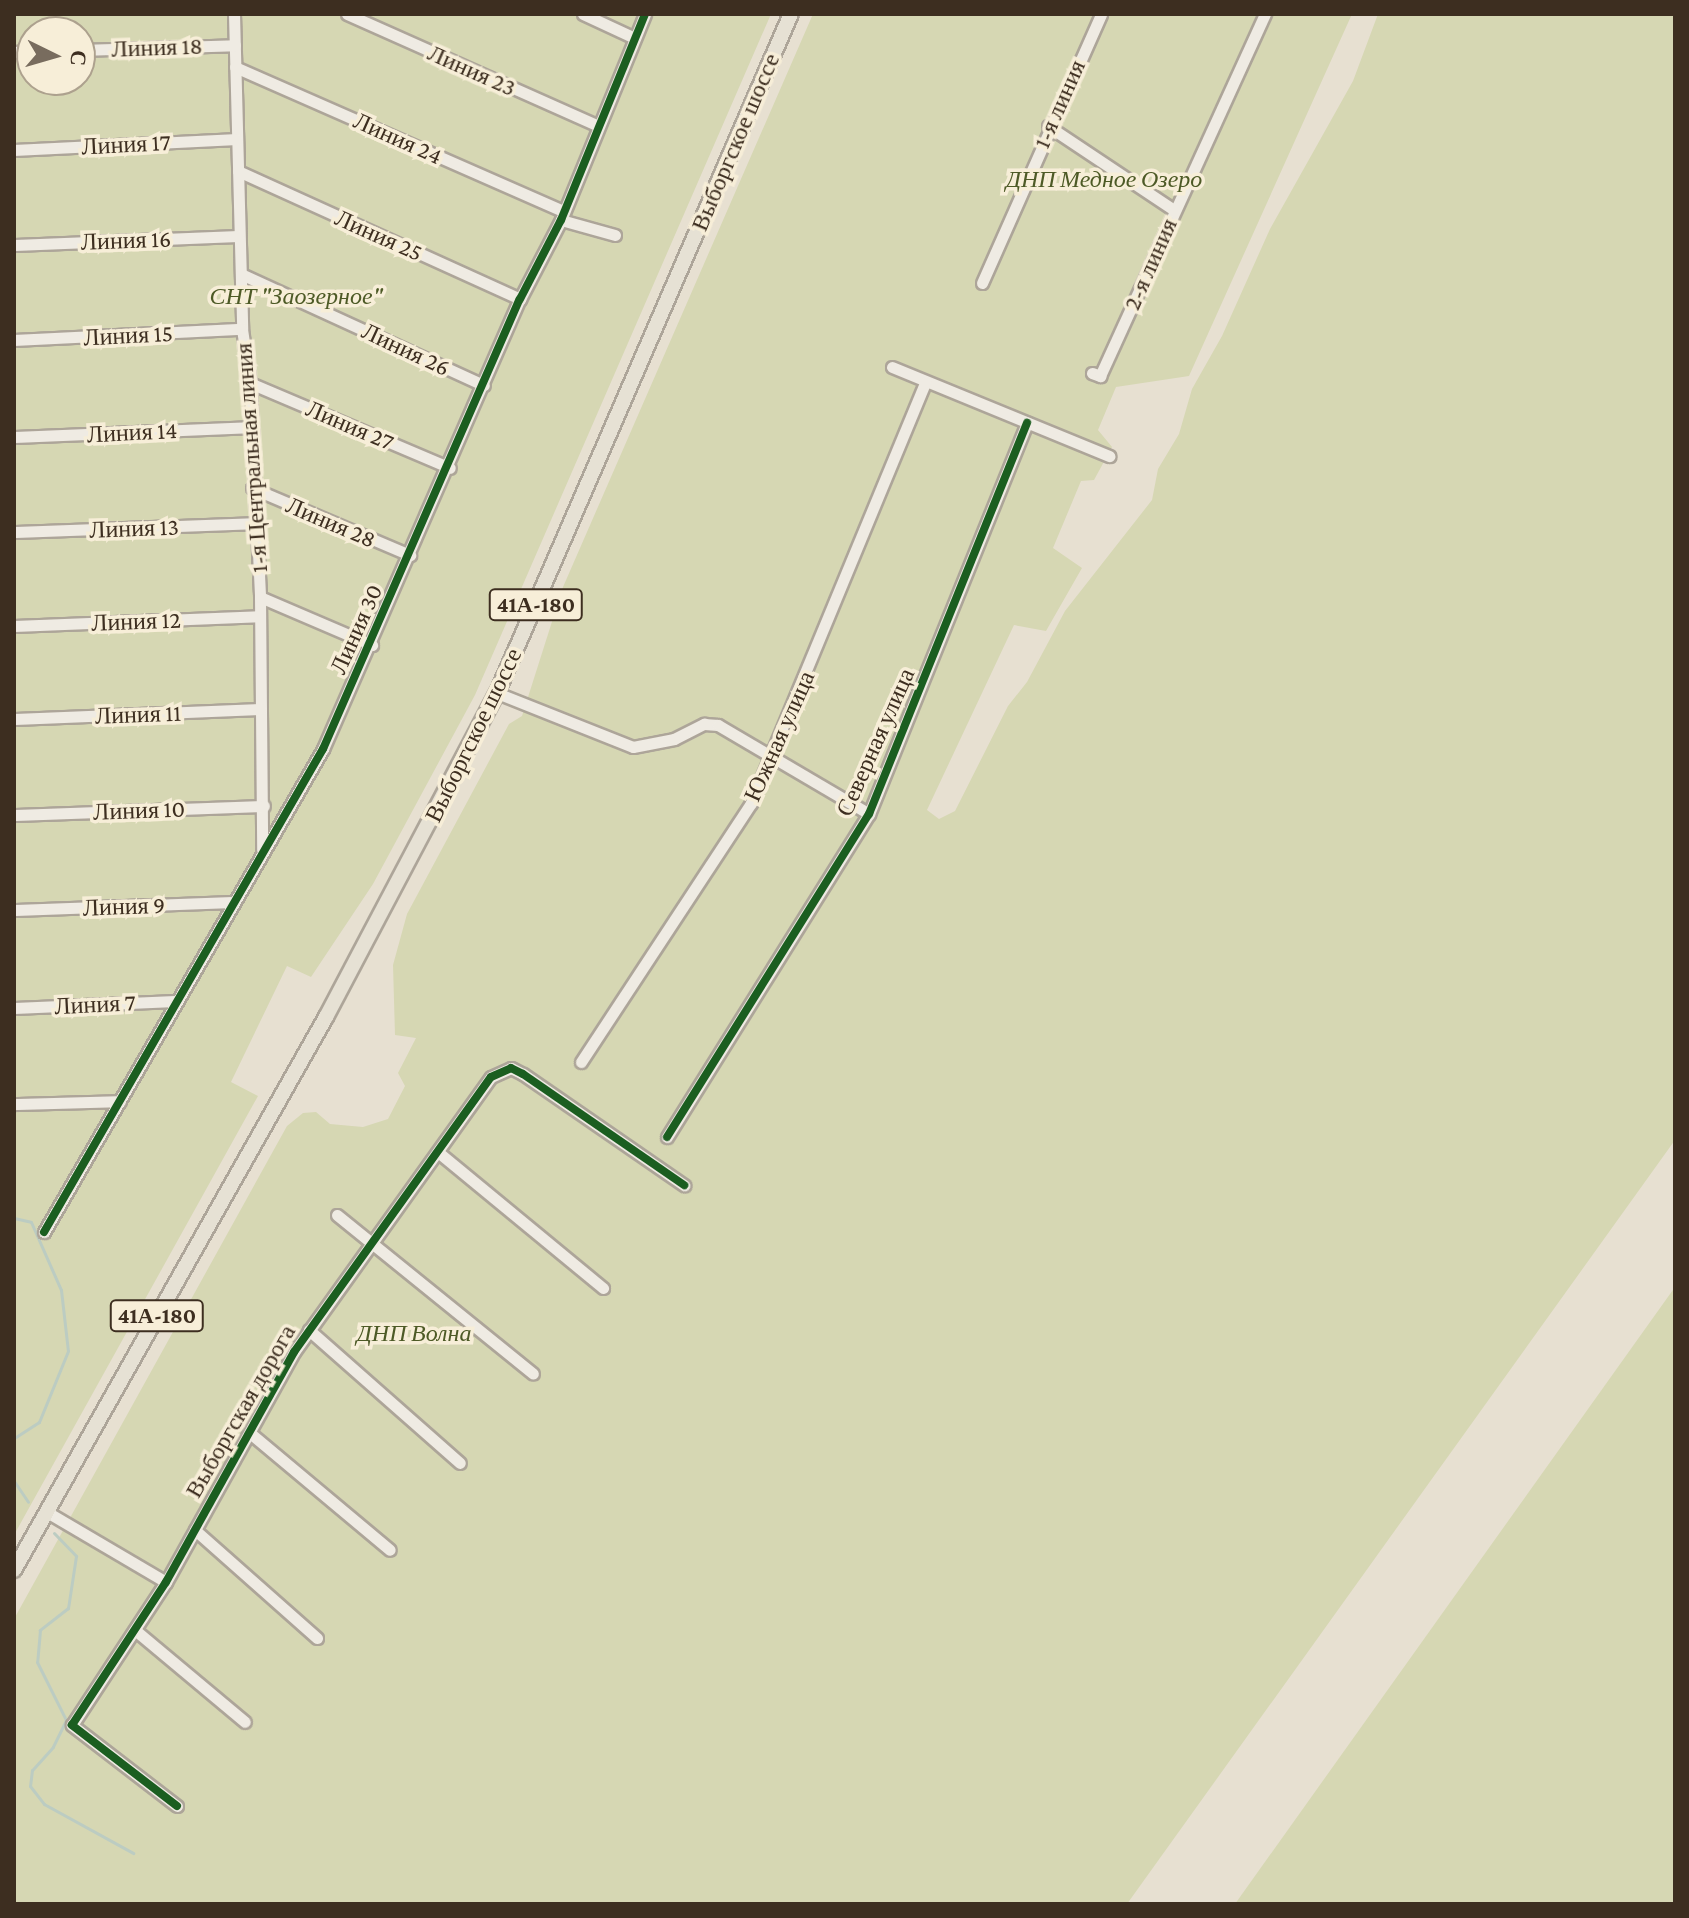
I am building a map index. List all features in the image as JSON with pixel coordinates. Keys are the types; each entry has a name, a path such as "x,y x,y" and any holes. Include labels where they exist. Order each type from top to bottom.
{"main road":[{"name":"Выборгское шоссе","path":"47,1512 237,1175 497,693 791,14"},
{"name":"41А-180","path":"14,1570 47,1512"}],"street":[{"name":"1-я Центральная линия","path":"234,14 242,329 250,383 249,427 260,597 262,854"},
{"name":"Линия 23","path":"347,14 596,125"},
{"path":"583,14 635,38"},
{"name":"Линия 30","path":"44,1232 323,749 450,468 520,299 561,215 596,125 645,14"},
{"name":"1-я линия","path":"982,283 1048,126 1101,14"},
{"name":"2-я линия","path":"1092,373 1100,376 1265,14"},
{"name":"Линия 18","path":"96,49 235,45"},
{"name":"Линия 24","path":"235,67 561,215 615,235"},
{"path":"1048,126 1174,210"},
{"name":"Линия 17","path":"14,150 237,139"},
{"name":"Линия 25","path":"238,171 520,299"},
{"name":"Линия 16","path":"14,245 239,236"},
{"name":"Линия 26","path":"241,274 484,385"},
{"name":"Линия 15","path":"14,340 242,329"},
{"path":"892,367 1109,456"},
{"name":"Линия 27","path":"250,383 450,468"},
{"name":"Южная улица","path":"581,1062 751,803 925,383"},
{"name":"Северная улица","path":"667,1137 869,814 1027,423"},
{"name":"Линия 14","path":"14,437 249,427"},
{"name":"Линия 28","path":"252,488 410,555"},
{"name":"Линия 13","path":"14,532 254,523"},
{"path":"260,597 372,645"},
{"name":"Линия 12","path":"14,626 259,616"},
{"path":"497,693 612,743 648,746 704,724 718,725 773,754 869,814"},
{"name":"Линия 11","path":"14,719 261,709"},
{"name":"Линия 10","path":"14,815 264,806"},
{"name":"Линия 9","path":"14,910 234,902"},
{"name":"Линия 7","path":"14,1008 175,1001"},
{"name":"Выборгская дорога","path":"177,1806 72,1725 166,1582 309,1330 491,1077 511,1068 523,1074 684,1185"},
{"path":"14,1104 120,1101"},
{"path":"438,1152 603,1288"},
{"path":"337,1215 533,1374"},
{"path":"309,1330 460,1463"},
{"path":"250,1433 390,1550"},
{"path":"47,1512 166,1582"},
{"path":"195,1530 317,1638"},
{"path":"135,1630 245,1722"}],"green space":[{"name":"СНТ \"Заозерное\"","path":"14,14 771,14 475,695 373,884 311,977 287,966 231,1082 258,1096 14,1535"},
{"path":"813,14 1352,14 1189,376 1116,387 1098,430 1112,447 1094,480 1081,481 1053,548 1082,568 1046,631 1014,625 927,810 939,819 955,811 1008,706 1027,682 1065,611 1152,500 1158,469 1179,434 1192,389 1222,336 1270,229 1353,81 1378,14 1675,14 1675,1140 1127,1904 14,1904 14,1619 287,1126 303,1113 316,1112 330,1124 363,1127 388,1119 405,1086 398,1073 416,1038 395,1035 393,965 407,914 509,724 522,716 563,587"},
{"path":"1675,1287 1675,1904 1235,1904"}],"waterway":[{"path":"14,1218 31,1222 61,1290 68,1351 39,1422 14,1438"},
{"path":"14,1481 28,1502"},
{"path":"54,1533 76,1556 68,1608 40,1630 37,1662 66,1720 53,1747 32,1770 30,1786 44,1804 133,1853"}],"cycle path":[{"path":"44,1232 323,749 520,299 561,220 645,14"},
{"path":"667,1137 869,814 1027,423"},
{"path":"177,1806 72,1725 166,1582 294,1352 491,1077 511,1068 523,1074 684,1185"}],"park label":[{"name":"ДНП Медное Озеро","path":"1104,179"},
{"name":"ДНП Волна","path":"414,1333"}]}
